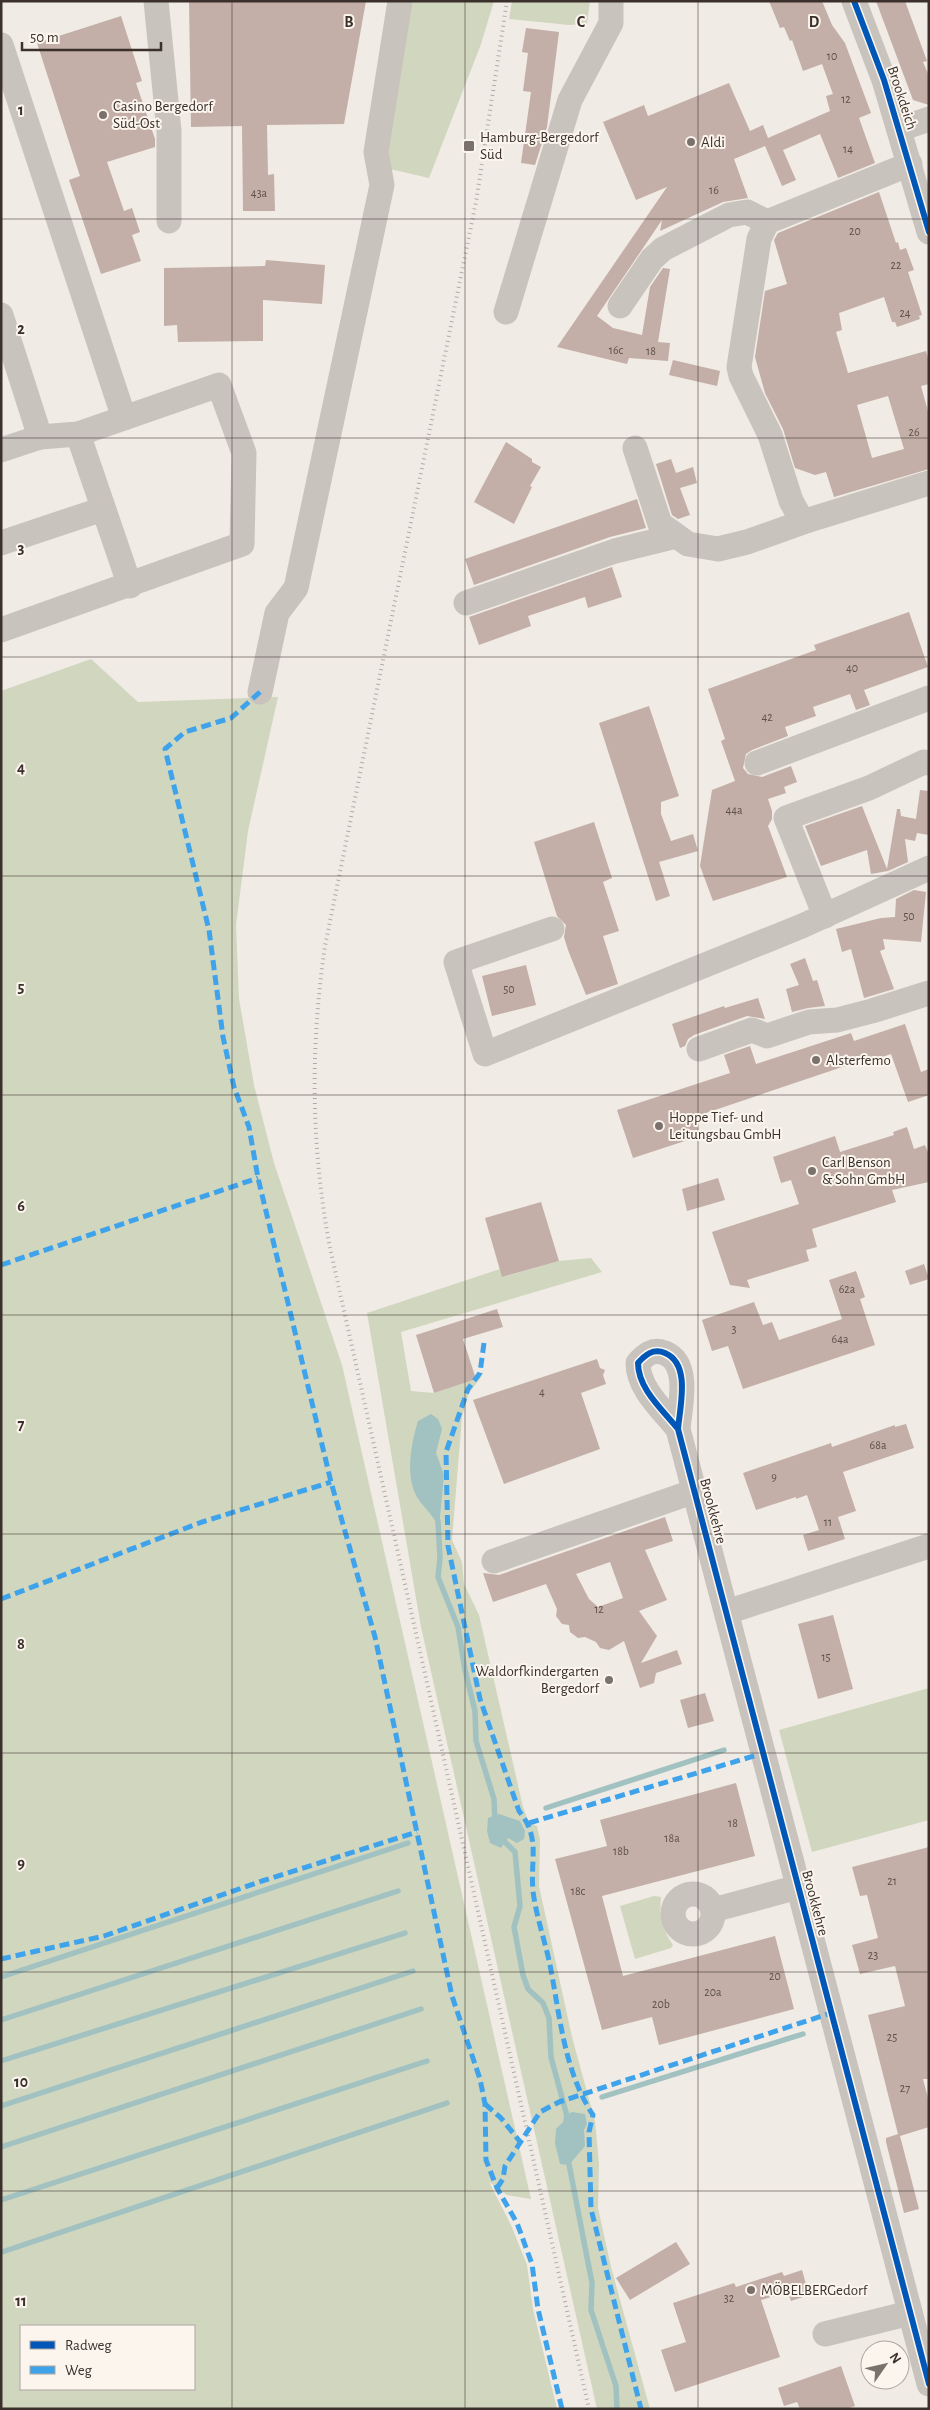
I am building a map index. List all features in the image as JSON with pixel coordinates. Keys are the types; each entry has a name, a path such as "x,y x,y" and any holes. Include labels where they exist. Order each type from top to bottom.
{"street":[{"path":"156,1 169,131 169,221"},
{"path":"260,692 277,613 296,588 382,185 376,152 400,1"},
{"path":"506,312 570,100 610,22 611,1"},
{"name":"Brookdeich","path":"854,1 884,80 900,129 929,232"},
{"path":"1,44 124,418"},
{"path":"900,129 929,119"},
{"path":"809,520 800,517 794,510 792,479 741,376 740,367 759,239 767,222 910,164"},
{"path":"620,306 652,259 663,248 729,215 747,212 767,222"},
{"path":"1,315 40,437"},
{"path":"1,450 40,437 78,434 219,385 244,453 242,544 130,586 1,630"},
{"path":"78,434 130,586"},
{"path":"635,448 660,524 688,544 718,549 747,542 809,520 929,483"},
{"path":"1,543 104,509"},
{"path":"466,603 615,551 676,536"},
{"path":"757,763 929,698"},
{"path":"825,916 786,818 868,788 924,762 929,763"},
{"path":"552,929 456,962 485,1054 825,916 929,868"},
{"path":"699,1048 752,1030 767,1036 809,1022 837,1020 872,1011 929,993"},
{"name":"Brookkehre","path":"678,1429 929,2384"},
{"path":"494,1561 695,1491"},
{"path":"727,1612 929,1546"},
{"path":"713,1910 798,1887"},
{"path":"825,2334 910,2313"}],"green space":[{"path":"412,1 494,1 481,44 429,178 390,169 384,150"},
{"path":"512,1 590,1 587,24 569,25 509,19"},
{"path":"91,659 138,702 278,697 248,831 236,925 239,999 254,1085 274,1163 342,1365 531,2199 507,2195 489,2182 511,2225 527,2265 533,2309 557,2409 1,2409 1,691"},
{"path":"591,1258 602,1272 401,1332 411,1391 434,1393 482,1376 469,1393 462,1417 452,1540 462,1562 464,1584 479,1615 523,1807 529,1823 537,1826 540,1839 539,1886 572,2037 595,2121 599,2164 598,2208 611,2267 650,2409 597,2409 421,1627 367,1313 500,1269 503,1277 559,1261"},
{"path":"929,1688 929,1820 812,1852 779,1730"},
{"path":"654,1896 661,1897 660,1911 662,1922 666,1934 673,1945 671,1948 635,1959 620,1906"}],"water":[{"path":"431,1414 438,1419 442,1429 436,1453 444,1475 439,1528 414,1492 410,1472 411,1451 418,1421"},
{"path":"499,1814 520,1821 525,1831 524,1839 517,1843 508,1838 501,1848 490,1843 487,1831 488,1818"},
{"path":"572,2112 585,2114 587,2124 584,2130 585,2146 569,2165 560,2164 555,2143 556,2129 563,2122 564,2116"}],"building":[{"path":"189,1 366,1 344,124 267,125 268,175 274,174 275,211 243,211 242,126 191,127"},
{"path":"769,1 822,1 832,25 845,43 871,113 859,118 875,163 838,178 820,134 783,150 796,180 782,186 765,146 734,159 748,198 723,202 660,231 662,220 597,316 613,328 642,335 650,287 663,268 670,269 658,342 670,343 668,361 629,358 627,364 557,347 667,187 636,200 603,122 644,105 648,116 729,83 750,131 763,125 768,138 830,111 826,96 833,94 822,64 803,71 792,40 790,41 784,27 780,28"},
{"path":"876,1 905,1 927,61 923,62 929,76 929,105 913,100"},
{"name":"Casino Bergedorf Süd-Ost","path":"121,16 142,81 136,83 155,139 155,147 107,162 124,211 132,208 140,232 132,235 141,261 101,274 69,180 80,176 37,43"},
{"path":"526,28 559,32 547,127 535,165 521,163 531,92 523,91 528,53 522,52"},
{"path":"879,192 896,243 898,242 900,250 906,248 914,270 908,272 922,315 919,316 920,319 897,327 895,322 892,322 884,297 839,313 842,330 836,332 848,373 926,351 929,362 929,384 921,386 929,415 929,469 834,497 826,472 815,475 795,468 783,429 765,393 755,357 765,291 787,284 774,240 778,233","holes":["888,396 904,449 872,458 857,405"]},
{"path":"266,260 325,265 322,304 263,300 263,341 178,342 177,325 164,326 164,268 265,266"},
{"path":"673,360 720,371 717,386 669,375"},
{"path":"506,442 541,467 530,486 532,487 514,524 474,502"},
{"path":"671,459 676,473 693,467 697,483 680,488 690,515 678,519 672,515 656,464"},
{"path":"637,499 646,528 610,537 474,585 465,559"},
{"path":"612,567 622,597 588,608 585,597 528,616 531,626 479,645 469,617"},
{"path":"909,612 928,667 864,690 870,705 856,710 850,694 813,707 816,716 785,727 788,736 746,754 743,768 748,774 762,777 791,766 797,782 784,787 786,793 768,799 772,811 772,819 768,826 787,877 713,901 700,866 712,790 735,781 721,741 725,739 708,689 816,650 814,645"},
{"path":"649,706 679,796 661,802 661,814 671,841 693,834 698,851 659,862 670,896 656,901 599,723"},
{"path":"920,790 929,791 929,835 917,833 915,841 905,839 908,862 888,871 871,874 867,850 821,866 805,826 862,806 887,869 897,809 900,809 901,816 916,819"},
{"path":"594,822 612,878 603,882 619,931 603,936 618,984 586,995 564,937 566,925 557,916 534,842"},
{"path":"914,890 926,892 921,942 883,939 885,949 880,951 894,989 864,998 851,949 842,952 836,929 881,918 895,917 896,899"},
{"path":"805,958 813,981 817,980 825,1006 792,1012 786,989 799,985 790,964"},
{"path":"526,965 536,1005 492,1016 482,976"},
{"path":"758,998 765,1019 747,1016 694,1035 688,1039 685,1046 680,1048 672,1024 724,1006 725,1008"},
{"path":"905,1024 921,1072 929,1069 929,1095 908,1102 891,1054 861,1064 860,1061 694,1117 700,1136 633,1158 617,1110 730,1073 724,1055 750,1046 756,1064 851,1033 854,1041"},
{"path":"907,1127 914,1149 925,1145 929,1155 929,1182 892,1190 896,1202 812,1229 817,1247 806,1250 809,1261 747,1280 750,1288 730,1285 712,1232 799,1204 791,1180 781,1183 773,1157 835,1136 840,1152 894,1135 893,1132"},
{"path":"718,1178 725,1200 687,1211 682,1189"},
{"path":"541,1202 559,1261 502,1277 485,1218"},
{"path":"924,1264 929,1279 910,1285 905,1271"},
{"path":"856,1271 865,1297 860,1299 875,1345 743,1389 728,1346 712,1351 702,1320 754,1302 763,1325 772,1322 779,1340 842,1319 829,1280"},
{"path":"497,1309 503,1327 463,1339 476,1379 434,1393 416,1335"},
{"path":"597,1359 600,1368 605,1370 603,1375 606,1384 581,1393 600,1449 504,1484 473,1400"},
{"path":"906,1424 914,1448 843,1472 856,1511 838,1517 845,1539 808,1551 803,1535 819,1530 807,1495 756,1510 743,1473 831,1443 832,1447 895,1425 895,1427"},
{"path":"665,1517 673,1541 645,1550 667,1600 639,1611 657,1636 641,1663 677,1650 682,1664 656,1673 654,1683 640,1688 624,1641 609,1650 600,1648 596,1642 585,1637 578,1638 570,1632 569,1625 562,1624 556,1616 557,1609 546,1584 493,1602 483,1573 499,1575","holes":["610,1562 623,1598 598,1607 589,1599 576,1574"]},
{"path":"833,1615 853,1689 818,1699 798,1624"},
{"path":"705,1693 714,1721 688,1728 680,1700"},
{"path":"736,1783 755,1856 602,1896 623,1976 775,1936 794,2009 659,2045 652,2017 602,2030 555,1859 607,1846 600,1820"},
{"path":"929,1847 929,2079 923,2079 929,2102 929,2127 900,2136 919,2209 904,2213 886,2142 886,2138 898,2134 868,2015 905,2006 895,1966 860,1974 852,1945 878,1938 867,1895 860,1896 852,1867"},
{"path":"676,2242 690,2264 630,2300 616,2278"},
{"path":"802,2270 809,2295 791,2301 788,2292 761,2300 780,2357 675,2392 661,2350 686,2342 673,2303 734,2283 736,2287 782,2272 784,2276"},
{"path":"841,2366 855,2406 846,2409 800,2409 797,2402 784,2406 778,2388"}],"waterway":[{"path":"438,1521 440,1558 438,1577 458,1627 465,1670 475,1711 476,1741 494,1799 495,1822"},
{"path":"546,1808 724,1750"},
{"path":"501,1838 515,1852 520,1906 514,1927 523,1975 528,1989 543,2003 549,2018 551,2057 568,2120"},
{"path":"1,1977 408,1843"},
{"path":"1,2020 398,1891"},
{"path":"1,2061 405,1933"},
{"path":"1,2106 413,1971"},
{"path":"1,2147 421,2009"},
{"path":"602,2097 803,2034"},
{"path":"1,2200 427,2061"},
{"path":"2,2252 447,2103"},
{"path":"568,2159 592,2283 591,2310 616,2386 617,2409"}],"railway":[{"path":"507,1 476,202 325,946 320,984 315,1060 316,1135 319,1173 330,1248 589,2409"}],"marked path":[{"path":"260,692 231,718 185,732 165,749 209,930 223,1037 234,1087 249,1127 258,1178 331,1482 375,1637 452,1996 480,2079 485,2104 486,2160 497,2188 517,2223 532,2264 538,2309 562,2409"},
{"path":"1,1265 258,1178"},
{"path":"484,1343 480,1373 468,1389 446,1452 448,1546 480,1699 519,1811 530,1830 533,1849 532,1879 534,1900 550,1965 564,2043 575,2080 593,2115 589,2132 591,2209 641,2409"},
{"path":"1,1599 202,1522 331,1482"},
{"path":"529,1823 764,1753"},
{"path":"1,1959 104,1936 262,1881 417,1832"},
{"path":"497,2188 503,2179 505,2166 540,2112 559,2102 831,2013"},
{"path":"485,2104 501,2118 521,2143"}],"cycle path":[{"path":"854,1 884,80 929,232"},
{"path":"678,1429 652,1399 639,1373 638,1363 646,1355 653,1352 665,1353 673,1358 681,1376 682,1398 678,1429 929,2384"}],"place":[{"name":"Casino Bergedorf Süd-Ost","path":"103,115"},
{"name":"Aldi","path":"691,142"},
{"name":"Hamburg-Bergedorf Süd","path":"469,146"},
{"name":"Alsterfemo","path":"816,1060"},
{"name":"Hoppe Tief- und Leitungsbau GmbH","path":"659,1126"},
{"name":"Carl Benson & Sohn GmbH","path":"812,1171"},
{"name":"Waldorfkindergarten Bergedorf","path":"609,1680"},
{"name":"MÖBELBERGedorf","path":"751,2290"}]}
